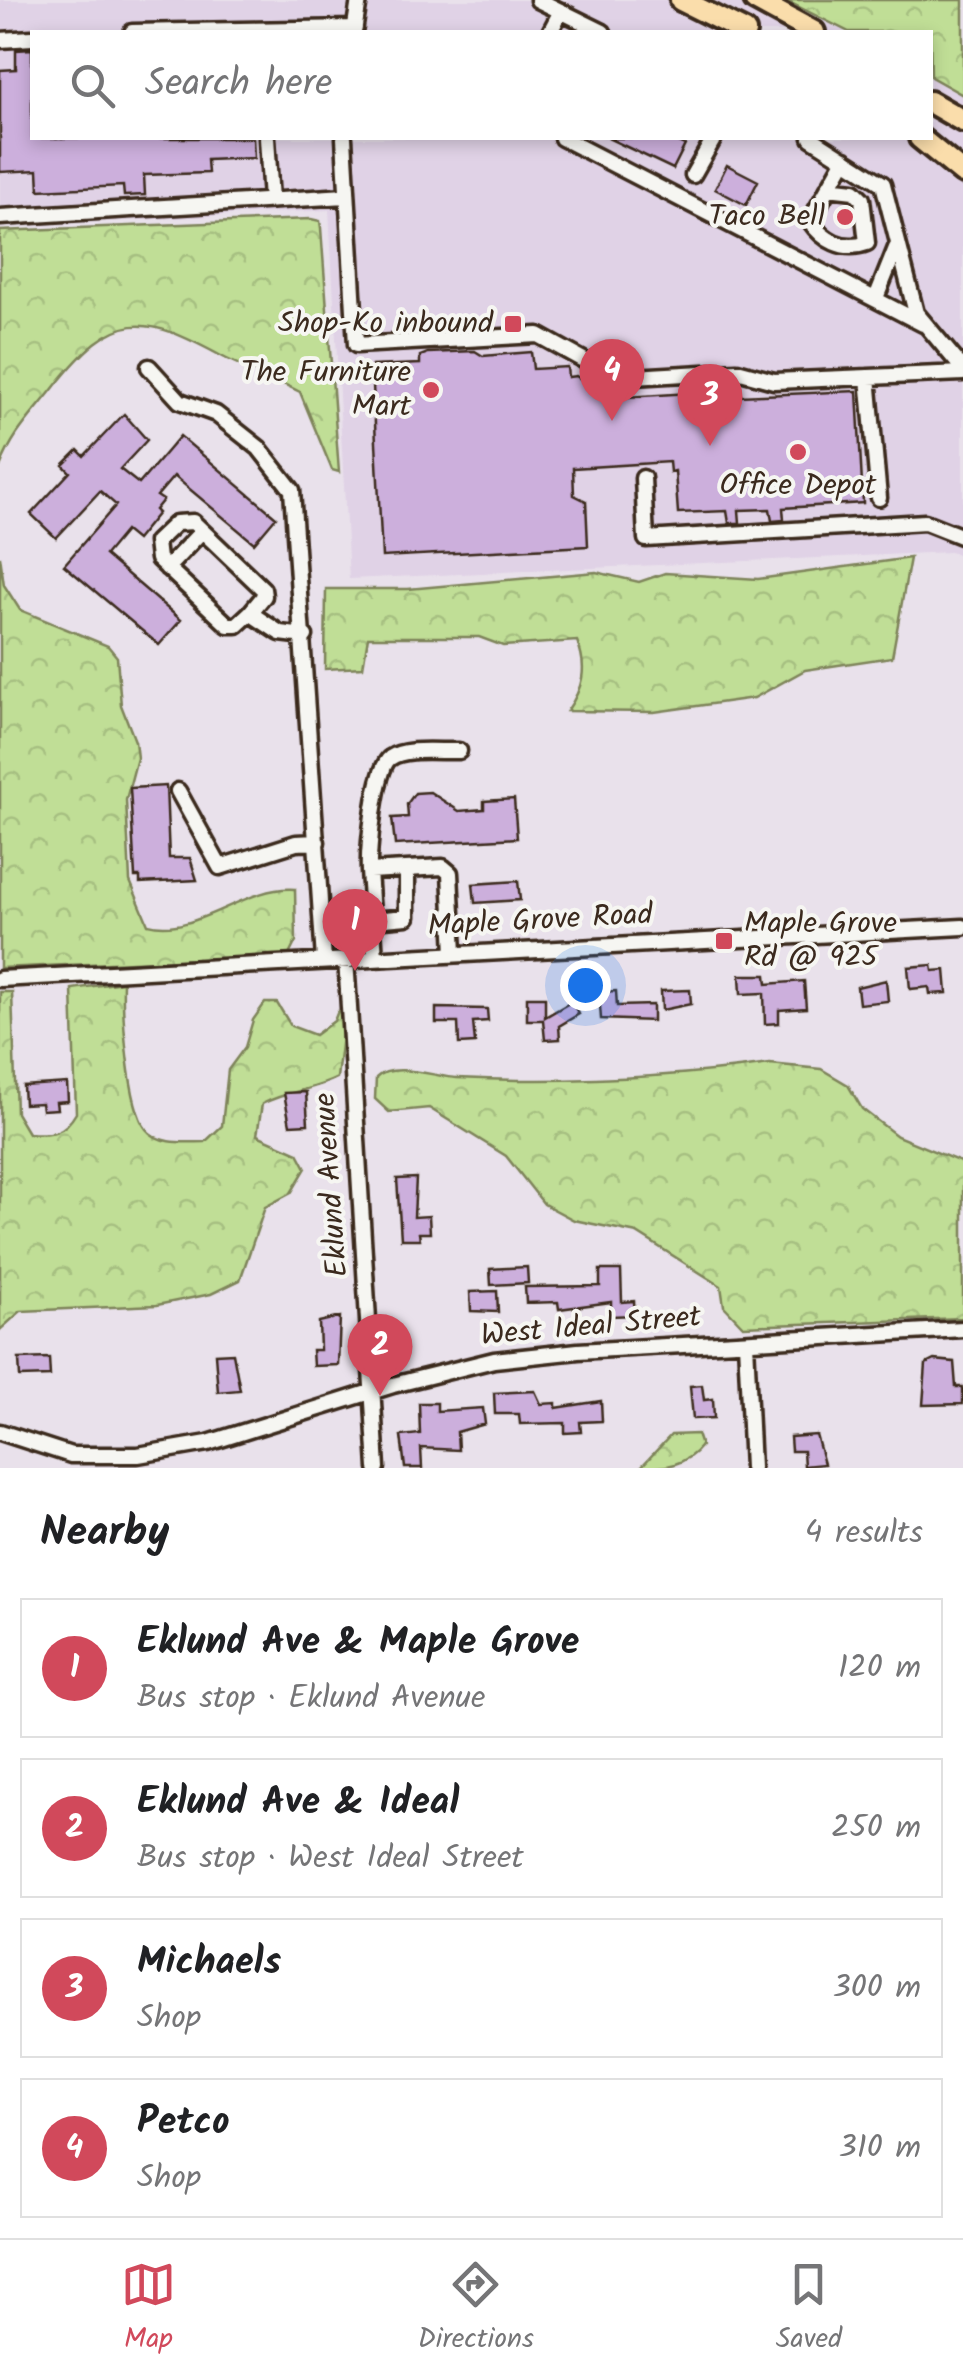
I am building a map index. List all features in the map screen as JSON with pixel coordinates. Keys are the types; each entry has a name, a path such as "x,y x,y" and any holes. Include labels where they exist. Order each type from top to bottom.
{"highway":[{"path":"681,0 741,30"},
{"path":"755,0 810,30"},
{"path":"933,104 963,121"},
{"path":"926,140 963,173"},
{"path":"928,140 963,159"}],"street":[{"path":"354,30 359,0"},
{"path":"538,0 599,30"},
{"path":"551,30 561,11"},
{"path":"0,40 30,38"},
{"path":"267,140 271,200"},
{"path":"344,140 356,346 538,335 616,378 737,372 774,381 963,371"},
{"path":"566,140 923,324 963,371"},
{"path":"693,175 713,140"},
{"path":"821,140 884,184 897,242 923,324"},
{"path":"828,188 854,191 862,199 867,243 832,242 820,236 810,221 828,188 845,158"},
{"path":"0,217 346,196"},
{"path":"876,298 891,270 897,242"},
{"path":"149,367 180,401 216,414 259,448 292,490 305,636 324,960"},
{"path":"868,376 879,498"},
{"path":"642,478 646,539 925,522 963,536"},
{"path":"182,521 193,522 202,531 263,589 264,596 232,627 156,554 156,542 182,521"},
{"path":"167,568 202,531"},
{"path":"250,613 280,633 305,636"},
{"path":"374,957 371,832 384,764 400,754 459,751"},
{"path":"178,791 220,867 296,843 317,842"},
{"path":"369,871 443,867 450,872 454,953"},
{"path":"373,920 408,918 407,869"},
{"name":"Maple Grove Road","path":"0,979 963,928"},
{"name":"Eklund Avenue","path":"346,958 377,1468"},
{"name":"West Ideal Street","path":"0,1432 71,1455 138,1455 208,1444 450,1369 508,1358 963,1329"},
{"path":"746,1342 752,1468"}],"shaded area":[{"path":"0,0 963,0 963,556 950,552 349,579 329,210 0,227"}],"green space":[{"path":"785,0 963,0 963,95 933,78 933,30 845,30"},
{"path":"320,221 321,228 339,472 332,470 300,392 171,332 132,326 114,331 76,361 17,433 0,467 0,231"},
{"path":"0,556 4,585 20,610 108,646 117,657 121,705 137,758 126,800 130,881 148,924 184,923 258,895 295,889 296,941 289,955 0,968"},
{"path":"910,558 892,657 805,670 754,698 654,712 567,711 582,678 577,641 503,646 479,637 368,637 363,667 325,669 326,589 408,589 596,572 639,582 665,573 758,579"},
{"path":"123,982 127,1058 140,1117 152,1134 174,1142 205,1142 222,1126 228,1070 245,1047 253,1020 265,1003 277,1003 291,1026 315,1035 334,1021 338,1011 345,1011 337,1078 262,1104 257,1135 298,1153 306,1168 291,1193 265,1207 240,1280 211,1294 157,1305 21,1311 0,1330 0,992 12,992 16,1113 28,1133 44,1134 62,1129 76,1113 72,989"},
{"path":"770,1064 821,1069 848,1085 862,1109 897,1136 963,1163 963,1318 743,1326 724,1306 721,1286 637,1233 574,1220 544,1204 506,1156 429,1108 389,1112 375,1099 376,1078 393,1071 457,1078 574,1079 653,1076"},
{"path":"697,1434 701,1446 688,1458 666,1466 640,1468 671,1435"}],"building":[{"path":"30,49 30,140 253,140 254,158 207,160 208,173 144,175 145,195 124,196 123,186 39,190 38,170 0,172 0,70 16,69 16,50"},
{"path":"612,140 674,140 685,145 673,169"},
{"path":"727,165 758,181 746,205 715,189"},
{"path":"475,351 483,356 531,352 533,369 567,367 568,377 576,376 610,398 738,390 739,396 857,391 863,503 783,508 784,520 772,521 770,509 739,510 740,523 729,523 727,511 678,513 675,471 670,472 669,462 573,468 574,495 586,501 588,546 382,557 372,366 420,364 420,356 428,353"},
{"path":"124,414 147,440 120,469 139,484 180,436 276,517 254,543 174,476 157,496 163,500 155,510 158,513 136,540 125,531 105,555 181,620 159,645 64,565 116,505 100,491 56,538 31,514 70,472 63,465 78,450 84,456"},
{"path":"166,786 169,858 190,858 197,880 140,883 140,877 135,877 130,788"},
{"path":"430,792 459,811 484,809 484,801 514,799 517,838 395,845 392,818 408,817 407,804 415,793"},
{"path":"518,881 520,900 475,903 473,884"},
{"path":"932,965 933,971 945,970 947,993 930,994 929,987 910,989 908,967"},
{"path":"740,975 766,975 767,984 804,981 806,1008 779,1010 779,1023 765,1024 764,993 741,994"},
{"path":"886,980 888,1001 859,1004 857,987"},
{"path":"690,990 691,1004 662,1010 661,991"},
{"path":"616,991 617,1006 653,1005 653,1021 601,1019 599,992"},
{"path":"527,997 545,997 545,1017 571,1002 579,1014 559,1026 560,1039 545,1040 543,1020 527,1020"},
{"path":"436,1008 487,1009 488,1021 473,1022 475,1043 459,1044 458,1023 436,1023"},
{"path":"67,1083 68,1101 56,1102 57,1109 42,1110 41,1103 24,1104 23,1086"},
{"path":"306,1092 308,1124 290,1125 284,1093"},
{"path":"416,1178 414,1217 429,1216 430,1233 419,1233 420,1239 401,1239 397,1179"},
{"path":"527,1267 528,1283 491,1285 490,1269"},
{"path":"600,1270 621,1270 622,1302 634,1301 635,1315 611,1316 611,1302 559,1309 558,1302 526,1303 525,1287 600,1286"},
{"path":"497,1291 498,1312 471,1311 470,1292"},
{"path":"340,1317 338,1365 313,1366 312,1350 320,1350 319,1322"},
{"path":"233,1353 240,1390 218,1392 215,1354"},
{"path":"49,1358 50,1376 20,1377 19,1359"},
{"path":"934,1360 954,1362 956,1387 963,1387 963,1404 923,1405 926,1364"},
{"path":"702,1385 704,1400 713,1399 714,1418 693,1419 690,1386"},
{"path":"535,1391 541,1404 556,1403 556,1408 601,1401 602,1421 580,1422 581,1432 565,1433 565,1423 520,1424 519,1414 495,1414 494,1393"},
{"path":"419,1403 437,1403 437,1411 483,1408 485,1424 457,1432 458,1450 421,1448 422,1468 405,1468 401,1436 420,1434"},
{"path":"816,1435 824,1464 804,1466 803,1451 791,1451 790,1437"}],"place":[{"name":"Taco Bell","path":"845,217"},
{"name":"Shop-Ko inbound","path":"513,324"},
{"name":"The Furniture Mart","path":"431,390"},
{"name":"Petco","path":"612,421"},
{"name":"Michaels","path":"710,446"},
{"name":"Office Depot","path":"798,452"},
{"name":"Maple Grove Rd @ 925","path":"724,941"},
{"name":"Eklund Ave & Maple Grove","path":"355,971"},
{"name":"Eklund Ave & Ideal","path":"380,1396"}]}
